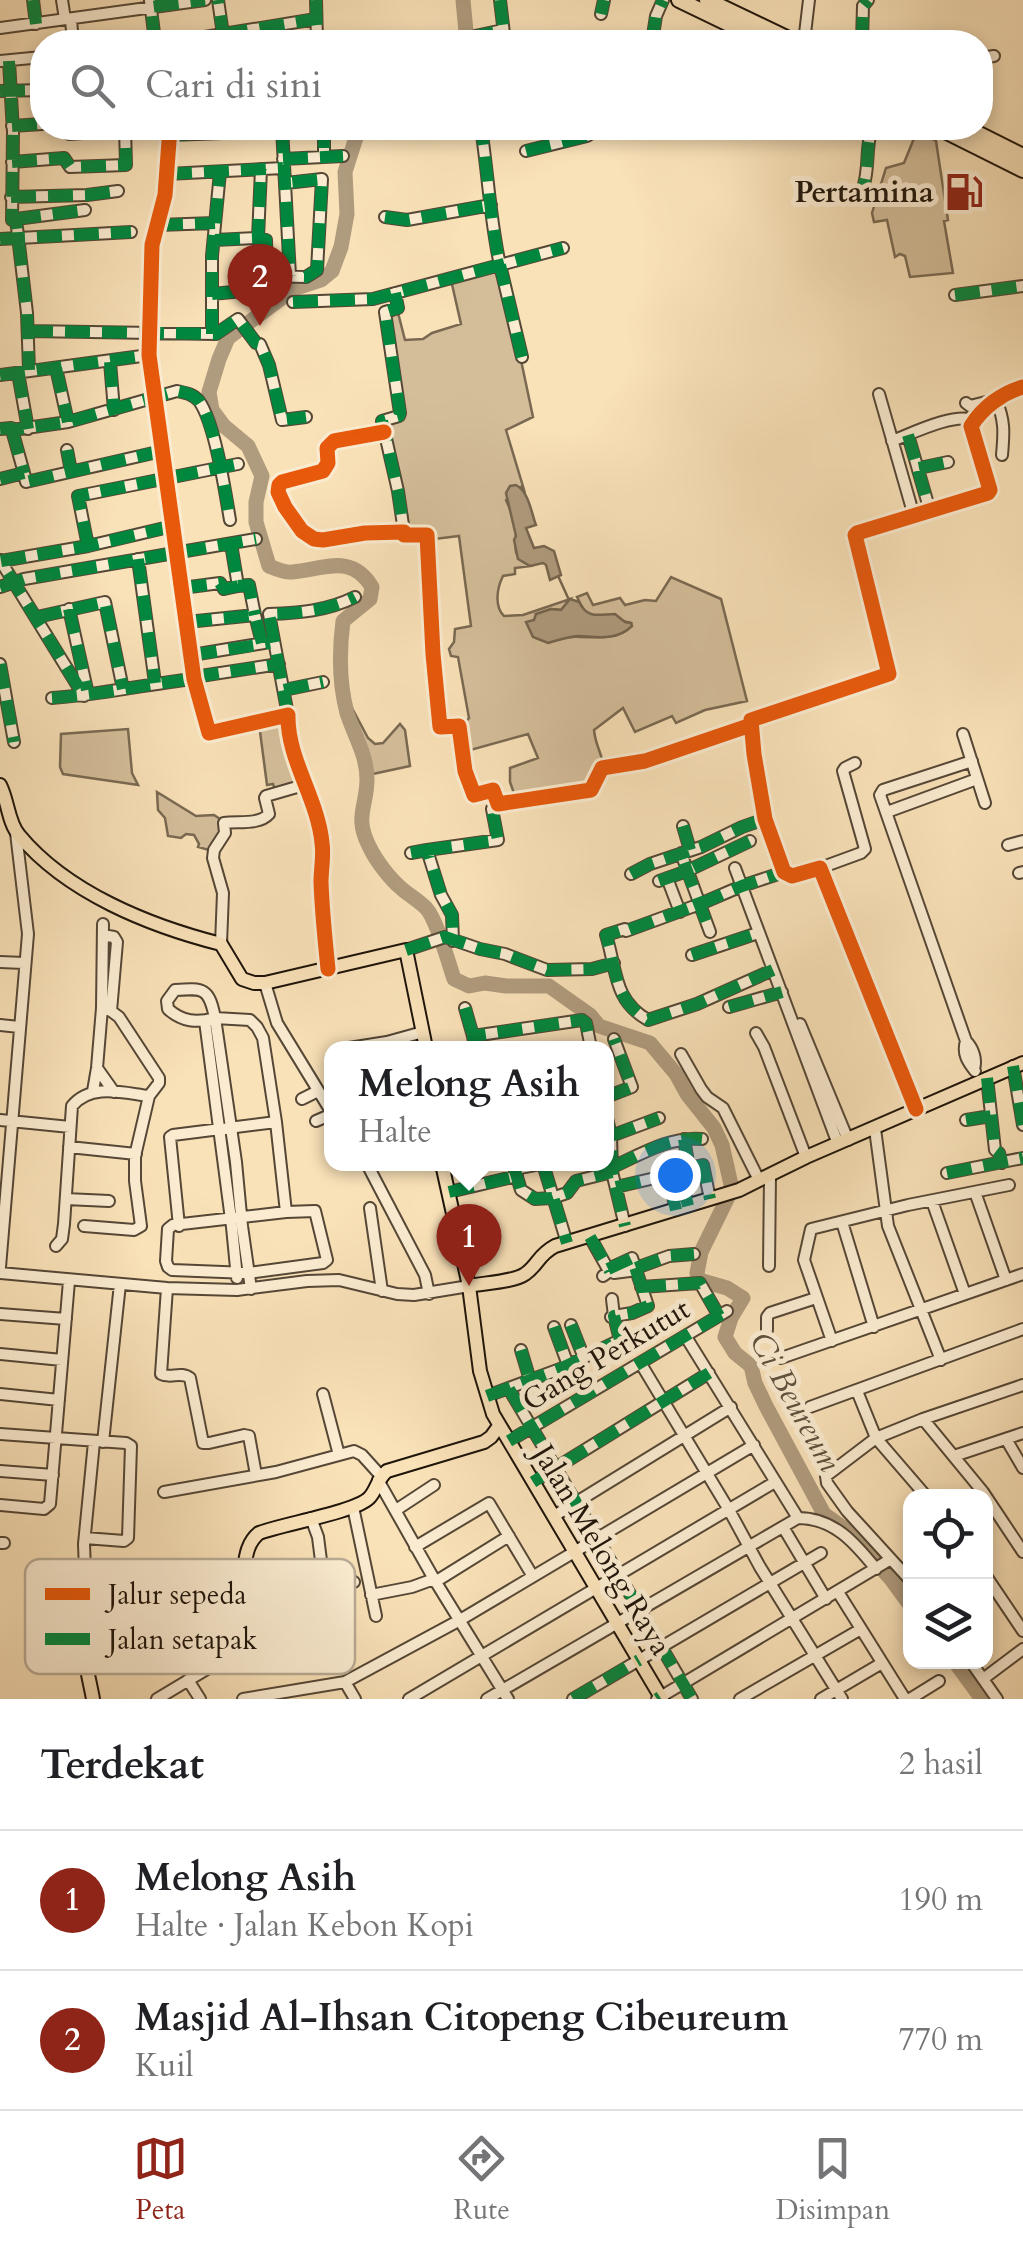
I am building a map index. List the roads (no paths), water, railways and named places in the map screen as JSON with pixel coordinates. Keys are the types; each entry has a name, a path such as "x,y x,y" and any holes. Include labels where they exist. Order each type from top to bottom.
{"highway":[{"path":"702,2 747,30"},
{"path":"702,2 766,30"},
{"path":"976,140 1023,156"},
{"path":"982,142 1023,170"}],"main road":[{"path":"0,785 16,832 64,876 103,902 221,944 242,979 264,982 406,950 425,1041"},
{"path":"468,1286 520,1277 543,1252 739,1190 980,1076 1018,1064"},
{"name":"Jalan Melong Raya","path":"444,1171 468,1286 480,1371 499,1426 660,1698"},
{"name":"Jalan Melong Raya","path":"352,1507 368,1499 379,1478 403,1466 484,1442 499,1426"},
{"path":"246,1559 248,1544 264,1531 352,1507"},
{"path":"89,1674 92,1699"}],"street":[{"path":"33,0 36,24"},
{"path":"62,0 70,30"},
{"path":"218,0 223,30"},
{"path":"317,30 316,1 326,0"},
{"path":"500,0 503,30"},
{"path":"601,14 604,0"},
{"path":"654,30 662,0"},
{"path":"805,30 809,0"},
{"path":"862,30 863,6 868,0"},
{"path":"0,28 151,3 197,1"},
{"path":"150,30 151,3"},
{"path":"249,30 316,19"},
{"path":"28,428 24,372 28,331 18,239 9,221 12,129 5,61 30,58"},
{"path":"0,134 30,126"},
{"path":"12,162 64,158 70,167 126,165 125,140"},
{"path":"169,140 167,174 152,245 148,335 194,678 210,734 288,714"},
{"path":"282,140 290,276"},
{"path":"324,140 324,156"},
{"path":"483,140 493,234 522,357"},
{"path":"526,151 564,140"},
{"path":"849,196 863,188 868,140"},
{"path":"167,174 261,169 343,156"},
{"path":"258,238 261,169"},
{"path":"212,334 212,256 220,172"},
{"path":"212,294 243,291 267,276 308,276 317,271 322,179 286,182"},
{"path":"11,197 118,191"},
{"path":"386,217 407,220 491,204"},
{"path":"9,221 85,210"},
{"path":"158,225 215,223"},
{"path":"0,238 131,232"},
{"path":"215,240 264,238 267,276"},
{"path":"293,302 373,299 562,248"},
{"path":"955,295 1023,286"},
{"path":"395,293 398,308 384,312 400,413 382,421 404,535 427,534 432,654 440,726 459,726 465,771 474,795 493,790 498,804"},
{"path":"28,331 216,334 238,319 260,344 282,420 306,417"},
{"path":"0,374 149,355"},
{"path":"110,362 114,410"},
{"path":"56,368 68,422"},
{"path":"855,764 843,772 865,849 792,876 784,872 765,819 750,720 889,674 855,535 988,493 971,430 975,418 994,402 1023,387"},
{"path":"25,478 6,429 68,422 177,392 195,397 209,423 230,520"},
{"path":"880,394 914,516"},
{"path":"966,403 970,406 994,402"},
{"path":"994,402 1005,427 1002,455"},
{"path":"892,441 954,420 975,418"},
{"path":"384,432 334,441 327,448 328,463 323,472 282,482 278,492 302,531 314,539 404,532"},
{"path":"908,434 930,510"},
{"path":"67,450 71,471"},
{"path":"0,478 71,471 162,452"},
{"path":"920,468 948,462"},
{"path":"88,546 78,496 238,464"},
{"path":"86,696 1,563 173,526"},
{"path":"0,588 138,558 256,539"},
{"path":"230,544 238,586"},
{"path":"138,558 155,683"},
{"path":"182,588 220,583 224,589 248,584 262,643"},
{"path":"328,968 322,843 289,731 269,614 322,610 355,597"},
{"path":"37,616 106,602 123,689"},
{"path":"69,609 86,696"},
{"path":"187,622 255,615"},
{"path":"192,655 276,642"},
{"path":"0,664 14,742"},
{"path":"52,698 86,696 280,664"},
{"path":"284,690 323,682"},
{"path":"411,853 498,840 492,810 498,804 591,790 602,768 645,760 751,725"},
{"path":"962,734 985,803"},
{"path":"972,760 880,794 966,1041 971,1046 991,1116 995,1150 1002,1163"},
{"path":"954,768 960,784"},
{"path":"887,812 977,779"},
{"path":"221,944 223,893 213,858 225,833 224,824 267,818 266,796 304,785"},
{"path":"630,874 765,819"},
{"path":"683,826 687,871 710,932"},
{"path":"16,832 28,934 7,1122 0,1270 167,1288 237,1290 339,1280 414,1295 468,1286"},
{"path":"680,912 663,879 750,841"},
{"path":"1008,845 1023,841"},
{"path":"427,850 441,895 452,915 445,939"},
{"path":"735,868 843,1142"},
{"path":"820,868 916,1109"},
{"path":"773,970 697,1004 648,1020 620,995 606,935 680,912 784,872"},
{"path":"93,1092 106,1009 108,969 103,929"},
{"path":"692,954 763,936"},
{"path":"763,936 843,1142"},
{"path":"406,950 445,939 505,954 547,970 592,969 614,964"},
{"path":"0,962 24,963"},
{"path":"264,982 277,1023 324,1100"},
{"path":"729,1008 782,992"},
{"path":"465,1008 474,1041"},
{"path":"84,1226 134,1230 141,1226 136,1154 149,1096 159,1083 157,1072 119,1017 106,1009"},
{"path":"210,1019 250,1020 260,1032 286,1212"},
{"path":"210,1019 232,1127 242,1273 237,1290"},
{"path":"210,1019 218,1128 237,1222"},
{"path":"478,1041 531,1026 582,1020 590,1041"},
{"path":"0,1026 18,1027"},
{"path":"399,1041 423,1032"},
{"path":"756,1033 806,1157"},
{"path":"614,1039 632,1088 614,1095"},
{"path":"681,1054 707,1097 723,1108 765,1178 769,1266"},
{"path":"1018,1064 1023,1125"},
{"path":"97,1068 114,1092"},
{"path":"0,1074 15,1076"},
{"path":"302,1099 318,1091"},
{"path":"56,1246 62,1239 72,1106 80,1097 93,1092 149,1096"},
{"path":"316,1120 324,1116"},
{"path":"966,1120 991,1116"},
{"path":"614,1135 659,1118"},
{"path":"7,1122 70,1130"},
{"path":"179,1226 170,1137 276,1122"},
{"path":"876,1128 888,1226 940,1360"},
{"path":"614,1169 660,1146 684,1139 702,1140"},
{"path":"684,1139 689,1168 703,1165 716,1197"},
{"path":"69,1147 136,1154"},
{"path":"948,1173 1023,1158"},
{"path":"371,1171 425,1275 428,1294"},
{"path":"449,1192 512,1171"},
{"path":"515,1171 521,1190 542,1200 567,1193 576,1181 607,1171"},
{"path":"544,1171 567,1243"},
{"path":"613,1171 625,1226"},
{"path":"616,1187 668,1176 682,1208"},
{"path":"682,1208 683,1184"},
{"path":"832,1341 804,1260 809,1231 1008,1186"},
{"path":"975,1192 1006,1280"},
{"path":"66,1199 109,1202"},
{"path":"932,1201 964,1294"},
{"path":"370,1208 382,1291"},
{"path":"315,1211 327,1260 242,1273 168,1267 168,1229 174,1225 237,1222 286,1212 315,1211"},
{"path":"842,1222 874,1327"},
{"path":"590,1236 607,1272 631,1258 648,1307 612,1317"},
{"path":"636,1269 669,1256 694,1254"},
{"path":"641,1287 663,1285 658,1260"},
{"path":"242,1273 251,1288"},
{"path":"781,1358 1023,1274"},
{"path":"0,1505 44,1509 50,1504 70,1280"},
{"name":"Gang Perkutut","path":"509,1441 723,1313 700,1282 663,1285"},
{"path":"85,1559 84,1538 120,1284"},
{"path":"167,1288 161,1374 184,1374 190,1378 203,1442 249,1436 256,1474"},
{"path":"767,1330 770,1313 816,1298"},
{"path":"612,1299 612,1317 620,1340"},
{"path":"0,1314 66,1319"},
{"path":"572,1325 584,1358"},
{"path":"554,1326 568,1365"},
{"path":"810,1407 1022,1332"},
{"path":"488,1396 635,1336"},
{"path":"686,1336 798,1518"},
{"path":"521,1350 530,1380"},
{"path":"0,1354 62,1360"},
{"path":"641,1364 839,1694"},
{"path":"533,1482 709,1373"},
{"path":"903,1570 846,1511 826,1480 828,1473 876,1438 1023,1385"},
{"path":"509,1388 692,1699"},
{"path":"857,1391 876,1438 920,1489"},
{"path":"0,1394 59,1400"},
{"path":"323,1394 339,1455"},
{"path":"554,1516 731,1407"},
{"path":"922,1419 996,1510 1023,1551"},
{"path":"954,1456 1023,1433"},
{"path":"0,1434 126,1443 131,1447 129,1536 124,1541 84,1538"},
{"path":"1006,1440 1023,1468"},
{"path":"243,1699 345,1682 460,1620 754,1445"},
{"path":"164,1492 276,1472 358,1452 379,1478 434,1580 505,1694"},
{"path":"0,1471 53,1474"},
{"path":"408,1699 774,1482"},
{"path":"396,1510 434,1485"},
{"path":"415,1546 488,1503 532,1575"},
{"path":"352,1507 376,1616"},
{"path":"311,1518 321,1559"},
{"path":"487,1699 505,1694 798,1518 812,1518 847,1536 877,1568"},
{"path":"783,1527 826,1599"},
{"path":"371,1595 434,1580 509,1536"},
{"path":"573,1699 821,1553"},
{"path":"660,1698 889,1560"},
{"path":"988,1579 1023,1630"},
{"path":"838,1592 907,1699 939,1680"},
{"path":"740,1699 861,1630"},
{"path":"983,1679 1023,1649"},
{"path":"821,1699 839,1694 882,1663"},
{"path":"975,1669 996,1699"},
{"path":"157,1699 197,1674"},
{"path":"188,1680 200,1699"},
{"path":"345,1682 355,1699"}],"waterway":[{"name":"Ci Beureum","path":"463,0 466,30"},
{"name":"Ci Beureum","path":"355,140 345,172 347,214 332,271 321,280 294,289 228,338 209,392 212,410 248,446 262,476 256,522 269,566 289,572 346,566 364,576 372,587 370,599 343,621 340,656 344,702 366,770 362,819 365,836 388,875 430,914 454,979 469,986 549,986 599,1026 650,1043 676,1074 714,1128 732,1189 701,1252 699,1280 727,1288 743,1298 725,1337 735,1353 751,1366 766,1406 824,1514 848,1531 903,1595"},
{"path":"559,578 569,600"},
{"name":"Ci Beureum","path":"960,1669 982,1699"}],"place":[{"name":"Pertamina","path":"964,192"},
{"name":"Masjid Al-Ihsan Citopeng Cibeureum","path":"260,326"},
{"name":"Melong Asih","path":"469,1286"}]}
